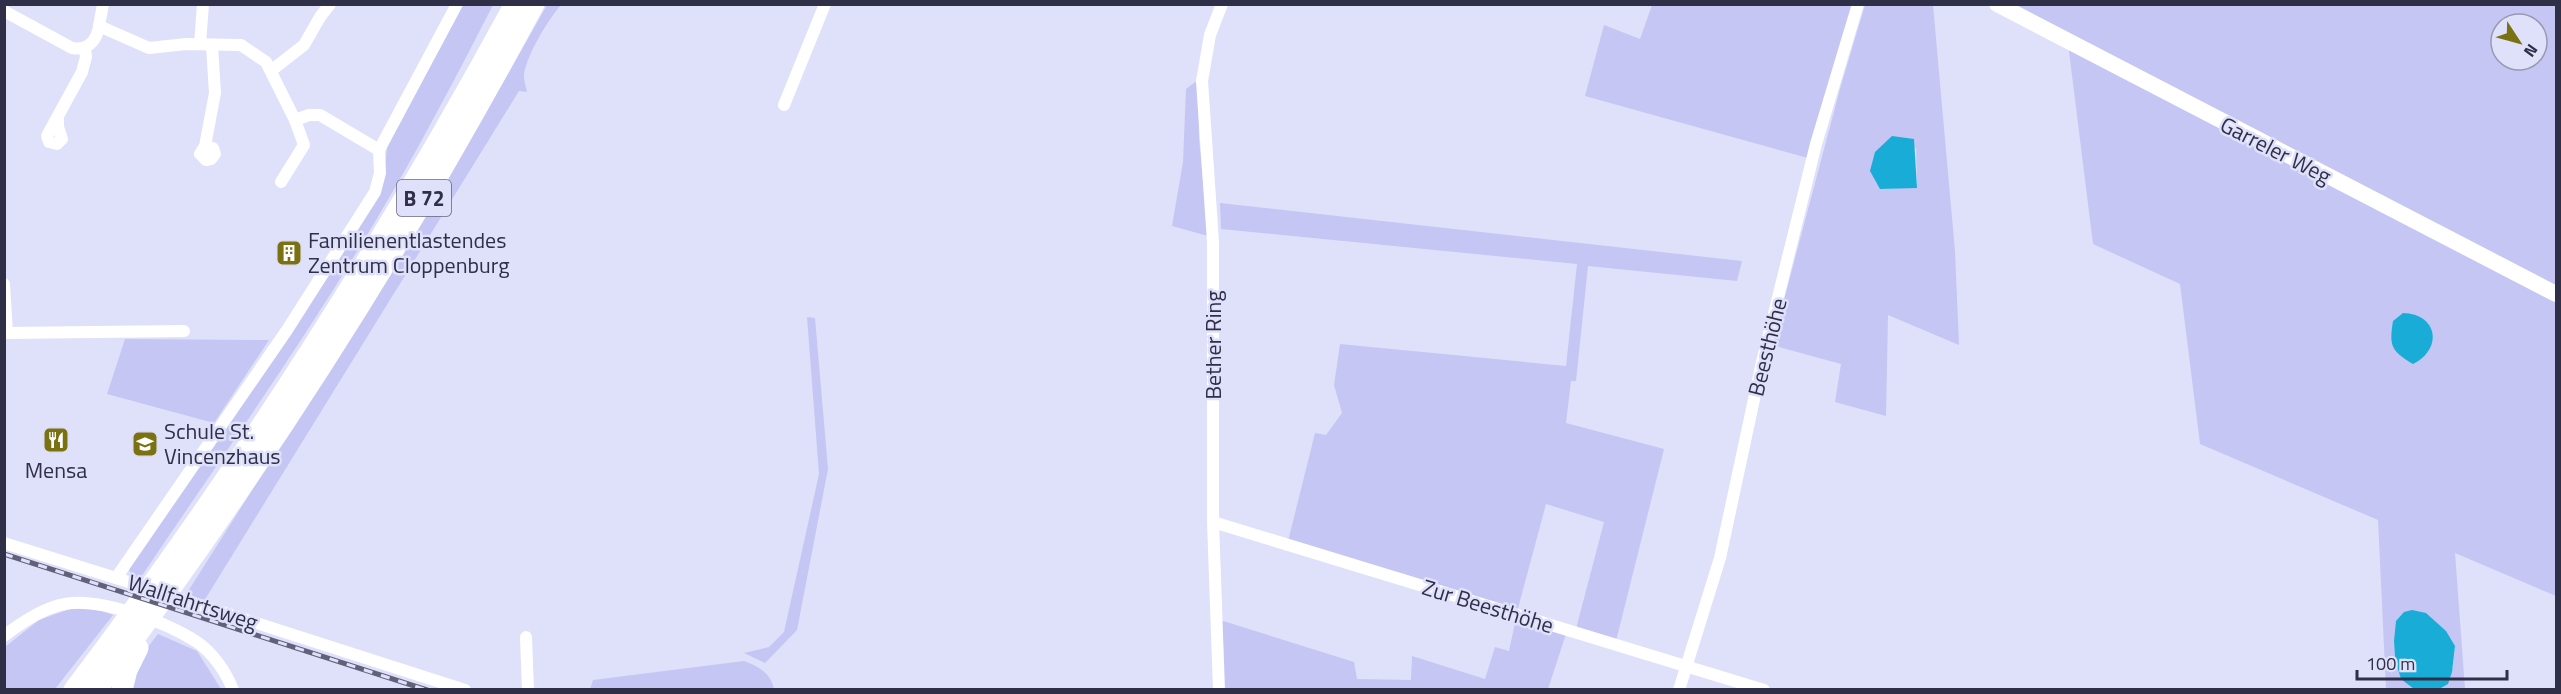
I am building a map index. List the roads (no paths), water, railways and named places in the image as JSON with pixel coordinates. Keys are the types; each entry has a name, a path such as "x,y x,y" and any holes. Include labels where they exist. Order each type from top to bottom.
{"highway":[{"name":"B 72","path":"172,577 243,454 334,316 424,168 515,4"},
{"name":"B 72","path":"96,690 352,317 437,176 534,4"},
{"name":"B 72","path":"74,690 129,640"},
{"name":"B 72","path":"122,690 127,670 129,640"}],"street":[{"path":"58,119 82,72 86,57 85,49 98,33 103,4"},
{"path":"203,4 206,45 215,93 205,146"},
{"path":"272,70 304,45 318,11 330,4"},
{"name":"Wallfahrtsweg","path":"457,4 379,150 380,173 375,192 287,330 116,578 465,690"},
{"path":"784,105 825,4"},
{"name":"Bether Ring","path":"1219,690 1213,522 1214,242 1202,81 1210,35 1222,4"},
{"name":"Beesthöhe","path":"1679,690 1720,558 1762,363 1816,144 1858,4"},
{"name":"Garreler Weg","path":"1997,4 2556,294"},
{"path":"4,11 72,48 85,49"},
{"path":"99,26 149,48 241,45 266,63 272,70 304,145 281,182"},
{"path":"295,120 309,115 320,115 379,150"},
{"path":"4,284 6,333 184,332"},
{"name":"Zur Beesthöhe","path":"1213,522 1764,690"},
{"path":"4,543 116,578"},
{"path":"4,636 25,621 52,608 83,602 103,604 178,632 198,643 228,678 232,690"},
{"path":"526,637 528,690"}],"railway":[{"path":"4,554 427,690"}],"place":[{"name":"Familienentlastendes Zentrum Cloppenburg","path":"289,253"},
{"name":"Mensa","path":"56,440"},
{"name":"Schule St. Vincenzhaus","path":"145,444"}]}
